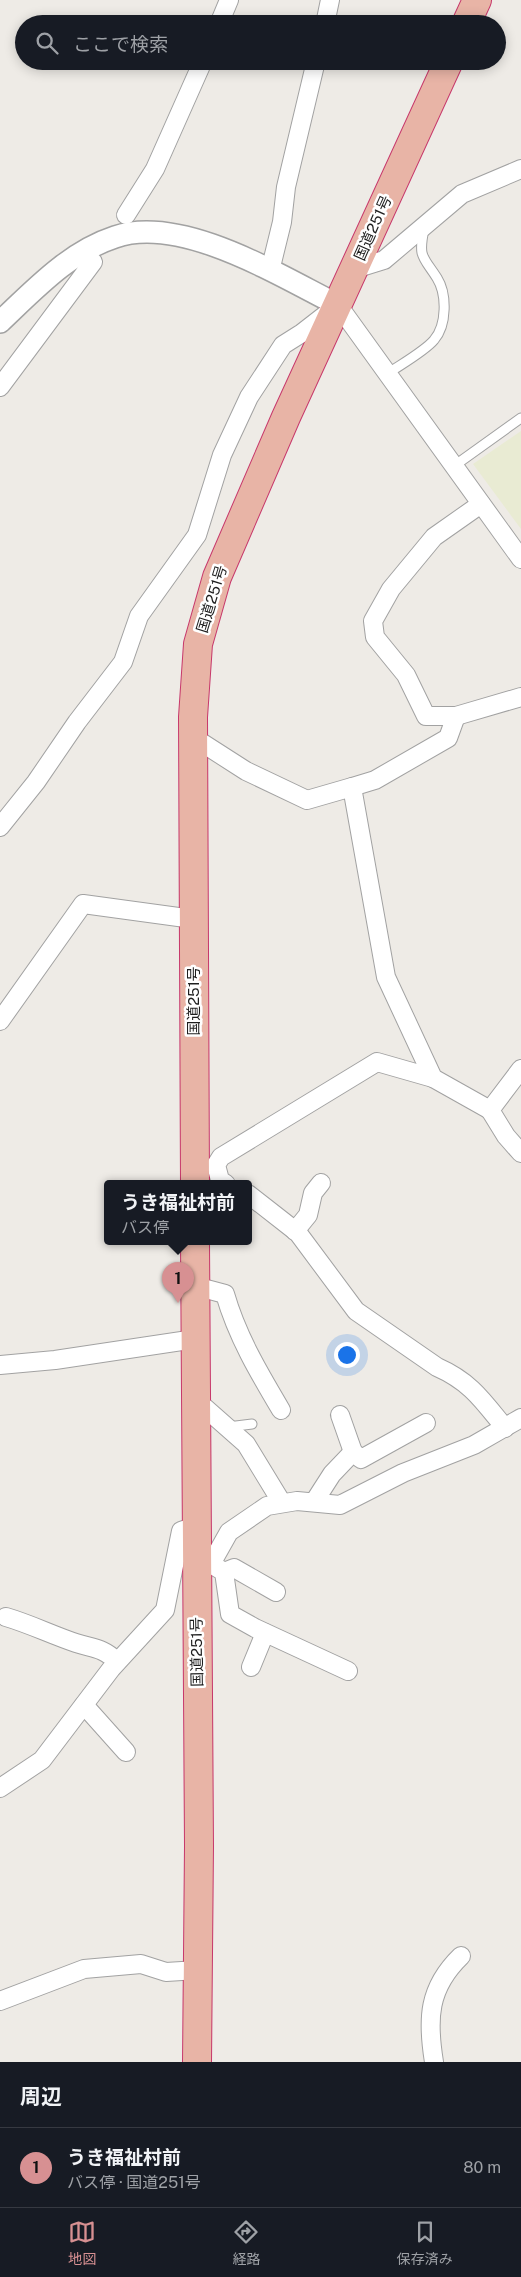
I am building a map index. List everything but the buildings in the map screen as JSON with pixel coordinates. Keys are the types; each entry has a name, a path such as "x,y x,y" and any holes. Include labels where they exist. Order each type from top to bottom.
{"highway":[{"path":"470,15 477,0"},
{"name":"国道251号","path":"194,1180 193,737 198,644 217,577 286,416 445,70"},
{"name":"国道251号","path":"195,1245 196,1526 210,1567 199,1836 197,2062"}],"street":[{"path":"223,15 229,0"},
{"path":"327,15 330,0"},
{"path":"126,215 155,169 199,70"},
{"path":"270,271 282,222 286,187 314,70"},
{"path":"354,269 384,260 462,194 521,169"},
{"path":"0,322 66,263 90,248 116,236 152,232 173,235 206,243 242,256 338,306 521,559"},
{"path":"0,387 93,262"},
{"path":"0,827 36,782 77,722 123,662 139,616 197,536 222,455 250,397 278,352 283,345 338,306"},
{"path":"481,504 434,537 391,589 373,621 375,637 406,675 426,716 456,716 521,697"},
{"path":"193,737 246,771 307,800 375,780 448,738 456,716"},
{"path":"352,787 386,977 433,1078"},
{"path":"0,1021 83,904 193,919"},
{"path":"220,1180 216,1165 221,1157 377,1062 433,1078 490,1110 506,1136 521,1153"},
{"path":"490,1110 521,1069"},
{"path":"295,1231 308,1215 313,1193 321,1183"},
{"path":"252,1197 295,1231 356,1311 437,1367 451,1373 475,1390 505,1428"},
{"path":"195,1286 225,1294 233,1321 258,1370 282,1410"},
{"path":"0,1365 55,1360 195,1339"},
{"path":"195,1400 228,1426 246,1444 282,1503"},
{"path":"340,1415 353,1452 361,1459 426,1423"},
{"path":"210,1567 229,1532 266,1506 297,1501 340,1505 403,1473 474,1445 521,1418"},
{"path":"314,1502 332,1474 353,1452"},
{"path":"0,1788 42,1760 117,1661 165,1610 181,1530 196,1526"},
{"path":"210,1567 234,1568 276,1592"},
{"path":"210,1567 230,1614 348,1671"},
{"path":"6,1617 37,1626 76,1643 104,1650 117,1661"},
{"path":"251,1666 266,1633"},
{"path":"84,1705 126,1752"},
{"path":"434,2062 430,2037 430,2010 432,2002 435,1993 451,1966 461,1956"},
{"path":"1,1999 84,1969 141,1964 166,1972 198,1970"}],"lane":[{"path":"387,374 434,340 443,321 443,291 437,278 423,261 421,243 425,226"},
{"path":"454,466 521,418"},
{"path":"228,1426 252,1424"}],"green space":[{"path":"521,431 521,529 473,464"}],"place":[{"name":"うき福祉村前","path":"178,1303"}]}
